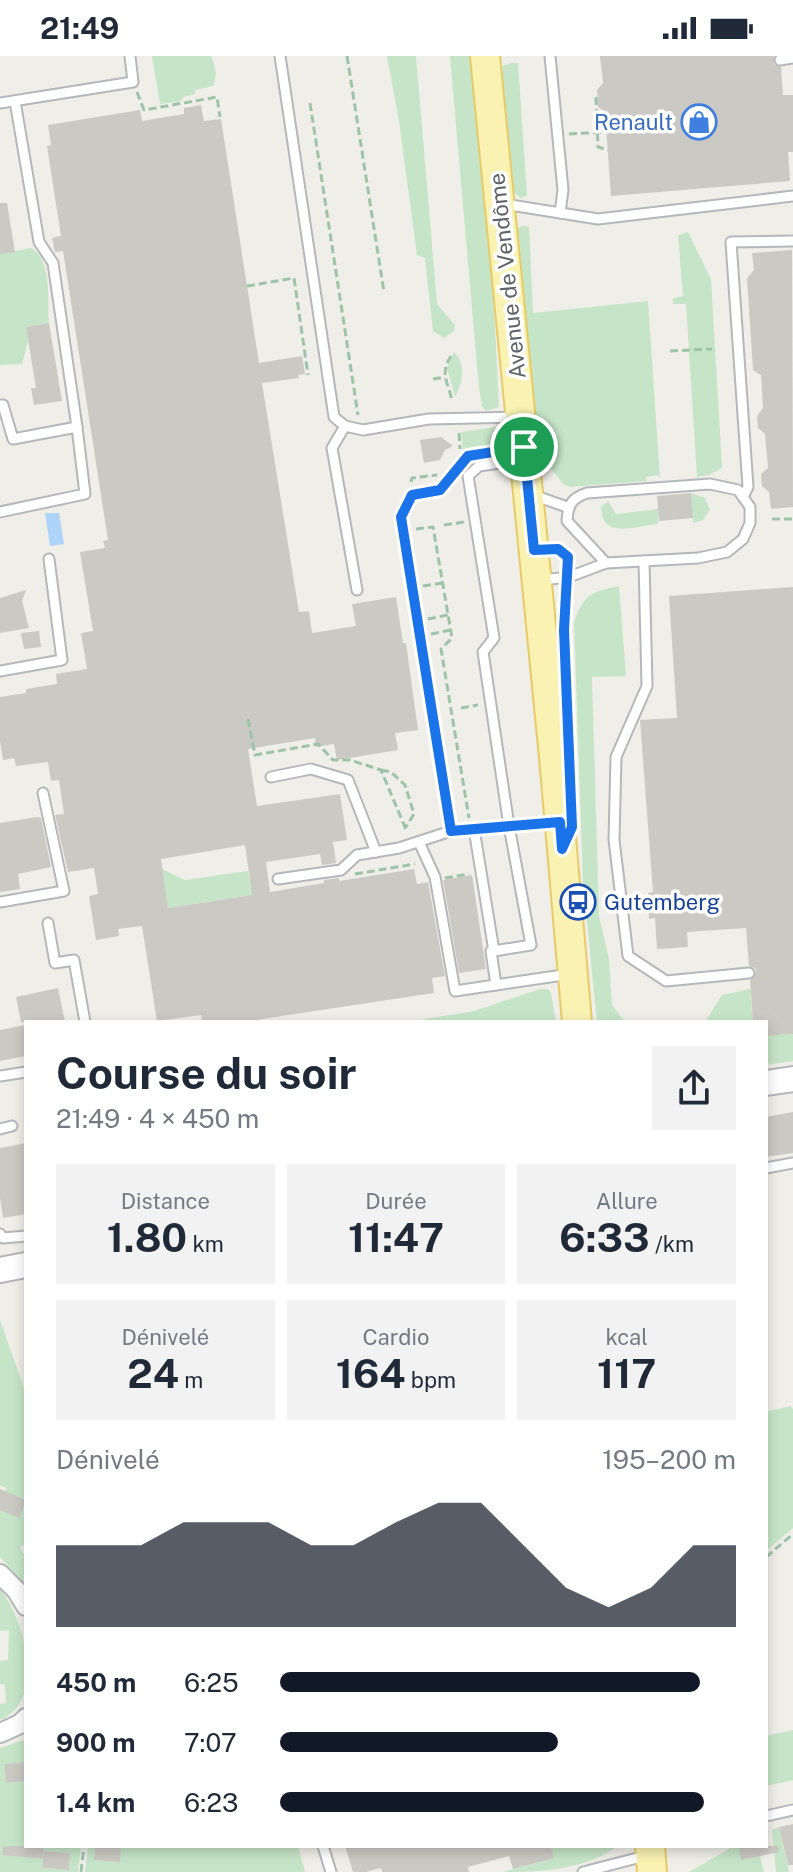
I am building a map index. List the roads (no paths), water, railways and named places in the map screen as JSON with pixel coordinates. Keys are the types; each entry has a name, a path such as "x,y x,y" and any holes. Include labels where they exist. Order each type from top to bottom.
{"main road":[{"name":"Avenue de Vendôme","path":"485,56 537,580 567,828 577,1020"}],"street":[{"path":"768,1083 793,1079"},
{"path":"0,1270 24,1265"},
{"path":"0,1574 24,1603"},
{"path":"0,1733 24,1720"}],"lane":[{"path":"0,103 133,82 130,56"},
{"path":"280,56 334,417 345,426 363,430 429,419 521,417"},
{"path":"550,56 563,190 560,213"},
{"path":"780,60 793,58"},
{"path":"0,512 85,494 53,263 39,242 15,101"},
{"path":"500,204 598,219 793,196"},
{"path":"743,497 748,487 731,242 793,241"},
{"path":"0,405 3,405 13,439 77,427"},
{"path":"345,426 332,448 357,590"},
{"path":"451,831 401,517 412,495 440,490 443,478 468,456 525,453"},
{"path":"496,985 491,951 531,945 509,826 483,652 494,638 468,476 479,466 525,453"},
{"path":"443,478 469,481"},
{"path":"537,580 569,577 606,563 698,558 727,552 743,539 750,523 750,507 738,490 710,484 587,493 575,497 567,507 567,521 606,563"},
{"path":"528,493 567,507"},
{"path":"278,879 341,870 357,855 419,842 472,825 567,828 564,630 568,557 558,549 534,550"},
{"path":"0,671 62,660 49,559"},
{"path":"644,561 647,686 616,757 614,840 628,956 666,981 749,973"},
{"path":"271,777 311,769 348,780 376,852"},
{"path":"0,902 64,891 43,793"},
{"path":"472,825 494,951"},
{"path":"419,842 433,872 455,991 573,973"},
{"path":"48,923 55,963 74,960 85,1020"},
{"path":"0,1076 24,1072"},
{"path":"0,1129 12,1126"},
{"path":"768,1168 793,1163"},
{"path":"0,1234 3,1238 24,1236"},
{"path":"768,1816 793,1810"},
{"path":"324,1848 331,1872"},
{"path":"583,1872 651,1858"}],"water":[{"path":"45,513 59,513 64,544 50,546"}],"place":[{"name":"Renault","path":"699,122"},
{"name":"Gutemberg","path":"578,902"}]}
